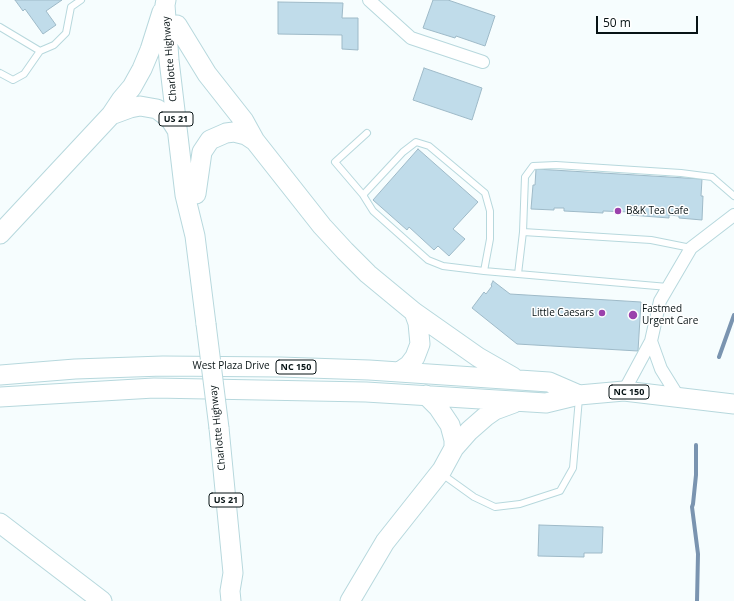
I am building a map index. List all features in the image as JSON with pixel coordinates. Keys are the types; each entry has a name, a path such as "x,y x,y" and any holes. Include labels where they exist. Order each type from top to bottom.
{"main road":[{"name":"Charlotte Highway","path":"168,2 176,24 196,194 195,236"},
{"name":"Charlotte Highway","path":"168,2 169,60 184,195 195,236 218,428 233,573 230,591 231,601"},
{"path":"0,234 111,115 120,100 132,87 142,69 168,2"},
{"path":"176,24 207,74 244,121 255,141 317,220 345,251 368,274 414,312 478,357 499,370 518,379"},
{"path":"111,115 140,106 153,108 165,113 177,130"},
{"path":"196,194 202,152 210,140 226,133 234,132 246,135 255,141"},
{"path":"399,372 409,365 415,357 420,344 418,323 414,312"},
{"name":"West Plaza Drive","path":"0,375 75,369 163,366 280,367 518,379 549,382 579,395"},
{"name":"West Plaza Drive","path":"0,397 154,388 366,392 546,403 579,395 624,391 734,404"},
{"path":"426,395 438,407 450,425 454,440 454,448"},
{"path":"350,601 385,542 440,473 454,448 469,431 485,417 505,405 519,402"},
{"path":"1,526 102,601"},
{"name":"Charlotte Highway","path":"233,573 241,590 242,601"}],"street":[{"path":"368,0 411,38 483,62"},
{"path":"624,391 651,341 660,300 691,248 734,215"},
{"path":"651,341 661,369 679,398"}],"lane":[{"path":"0,73 13,80 24,74 40,51 54,45 66,32 71,7 81,0"},
{"path":"0,28 40,51"},
{"path":"367,133 335,162 364,196 373,211 428,260 443,266 484,271 668,287"},
{"path":"364,196 363,195 403,152 416,142 429,146 485,193 490,211 490,239 484,271"},
{"path":"518,274 523,232 525,177 533,166 556,165 681,173 712,177 734,196"},
{"path":"523,232 651,240 691,248"},
{"path":"440,473 474,497 495,507 520,504 560,491 573,468 579,395"}],"building":[{"path":"15,0 62,0 46,11 56,25 43,34 25,9 23,11"},
{"path":"433,0 448,0 495,16 485,46 456,36 455,38 423,28"},
{"path":"278,2 343,3 342,18 358,18 358,50 342,49 342,35 278,34"},
{"path":"424,68 482,88 472,120 413,100"},
{"path":"418,149 478,202 453,229 465,239 449,256 438,246 434,250 409,227 407,230 373,200"},
{"path":"536,169 702,179 702,220 679,218 679,216 669,215 669,218 630,215 630,212 603,211 603,213 564,211 564,208 554,208 554,210 531,209"},
{"path":"493,281 510,294 641,302 638,351 517,344 472,308 484,292 486,294 492,286"},
{"path":"539,525 603,527 602,553 584,553 584,557 538,556"}],"waterway":[{"path":"719,357 734,315"},
{"path":"696,445 696,475 692,507 698,554 697,601"}],"place":[{"name":"B&K Tea Cafe","path":"618,211"},
{"name":"Little Caesars","path":"602,313"},
{"name":"Fastmed Urgent Care","path":"633,315"}]}
